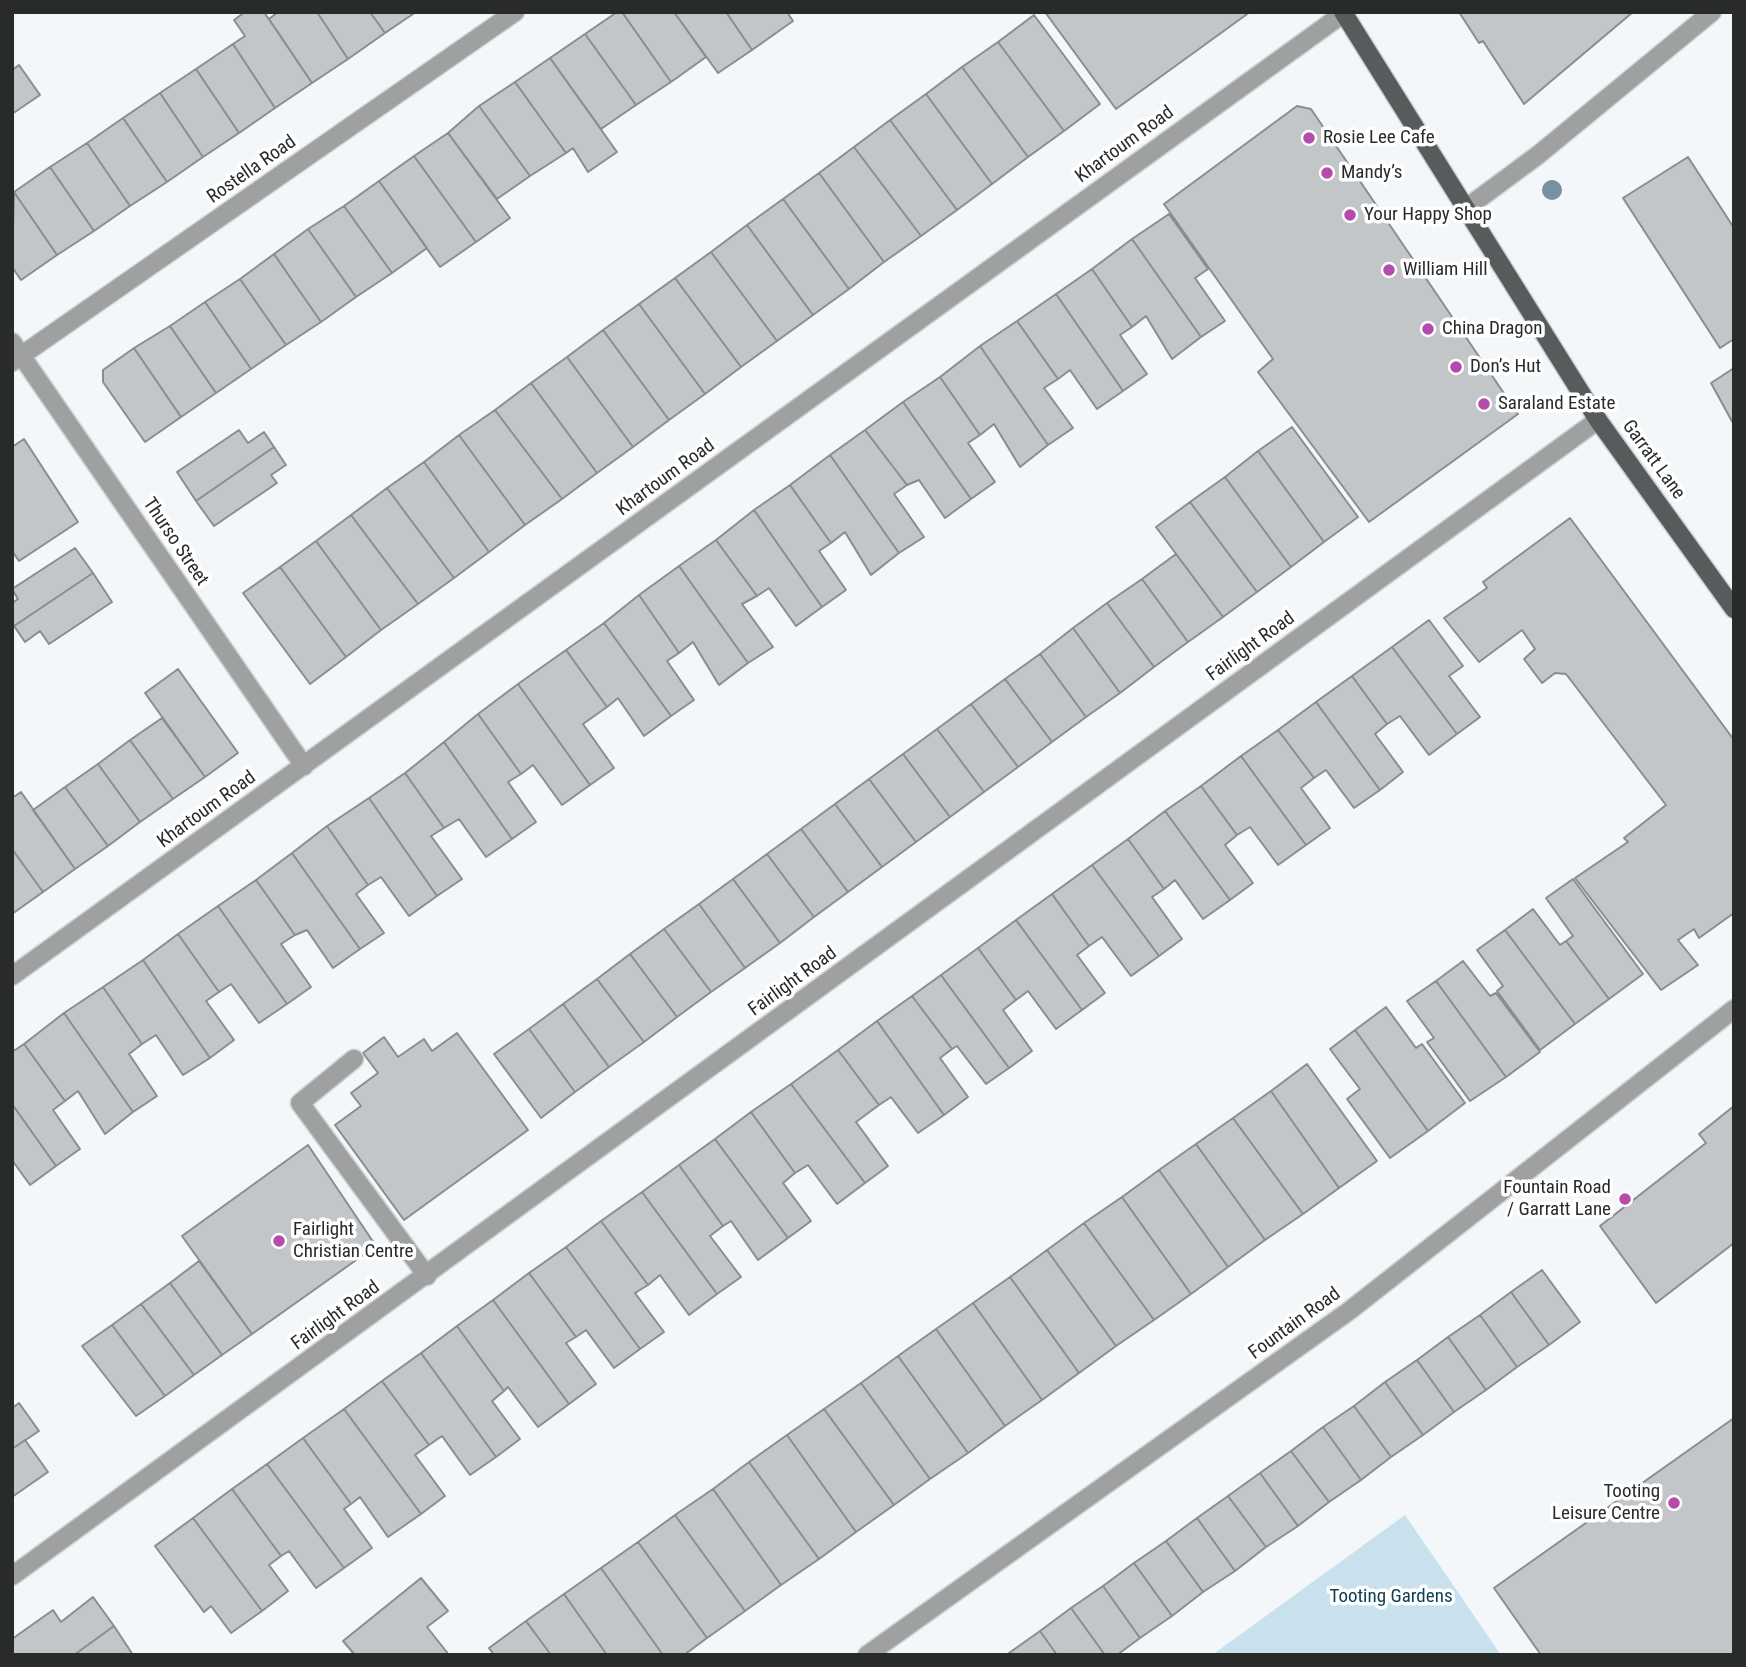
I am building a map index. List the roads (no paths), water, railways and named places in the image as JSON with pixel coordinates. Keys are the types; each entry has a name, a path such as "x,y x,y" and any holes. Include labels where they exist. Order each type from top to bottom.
{"main road":[{"name":"Garratt Lane","path":"1343,13 1598,420 1734,609"}],"street":[{"name":"Rostella Road","path":"15,353 515,12"},
{"path":"1465,209 1538,155 1712,12"},
{"name":"Khartoum Road","path":"12,976 1343,13"},
{"name":"Thurso Street","path":"15,353 304,766"},
{"name":"Fairlight Road","path":"12,1576 1598,420"},
{"name":"Fountain Road","path":"867,1655 1349,1311 1734,1009"},
{"path":"354,1059 300,1103 427,1276"}],"place":[{"name":"Rosie Lee Cafe","path":"1309,138"},
{"name":"Mandy’s","path":"1327,173"},
{"name":"Your Happy Shop","path":"1350,215"},
{"name":"William Hill","path":"1389,270"},
{"name":"China Dragon","path":"1428,329"},
{"name":"Don’s Hut","path":"1456,367"},
{"name":"Saraland Estate","path":"1484,404"},
{"name":"Fountain Road / Garratt Lane","path":"1625,1199"},
{"name":"Fairlight Christian Centre","path":"279,1241"},
{"name":"Tooting Leisure Centre","path":"1674,1503"}],"park label":[{"name":"Tooting Gardens","path":"1391,1597"}]}
